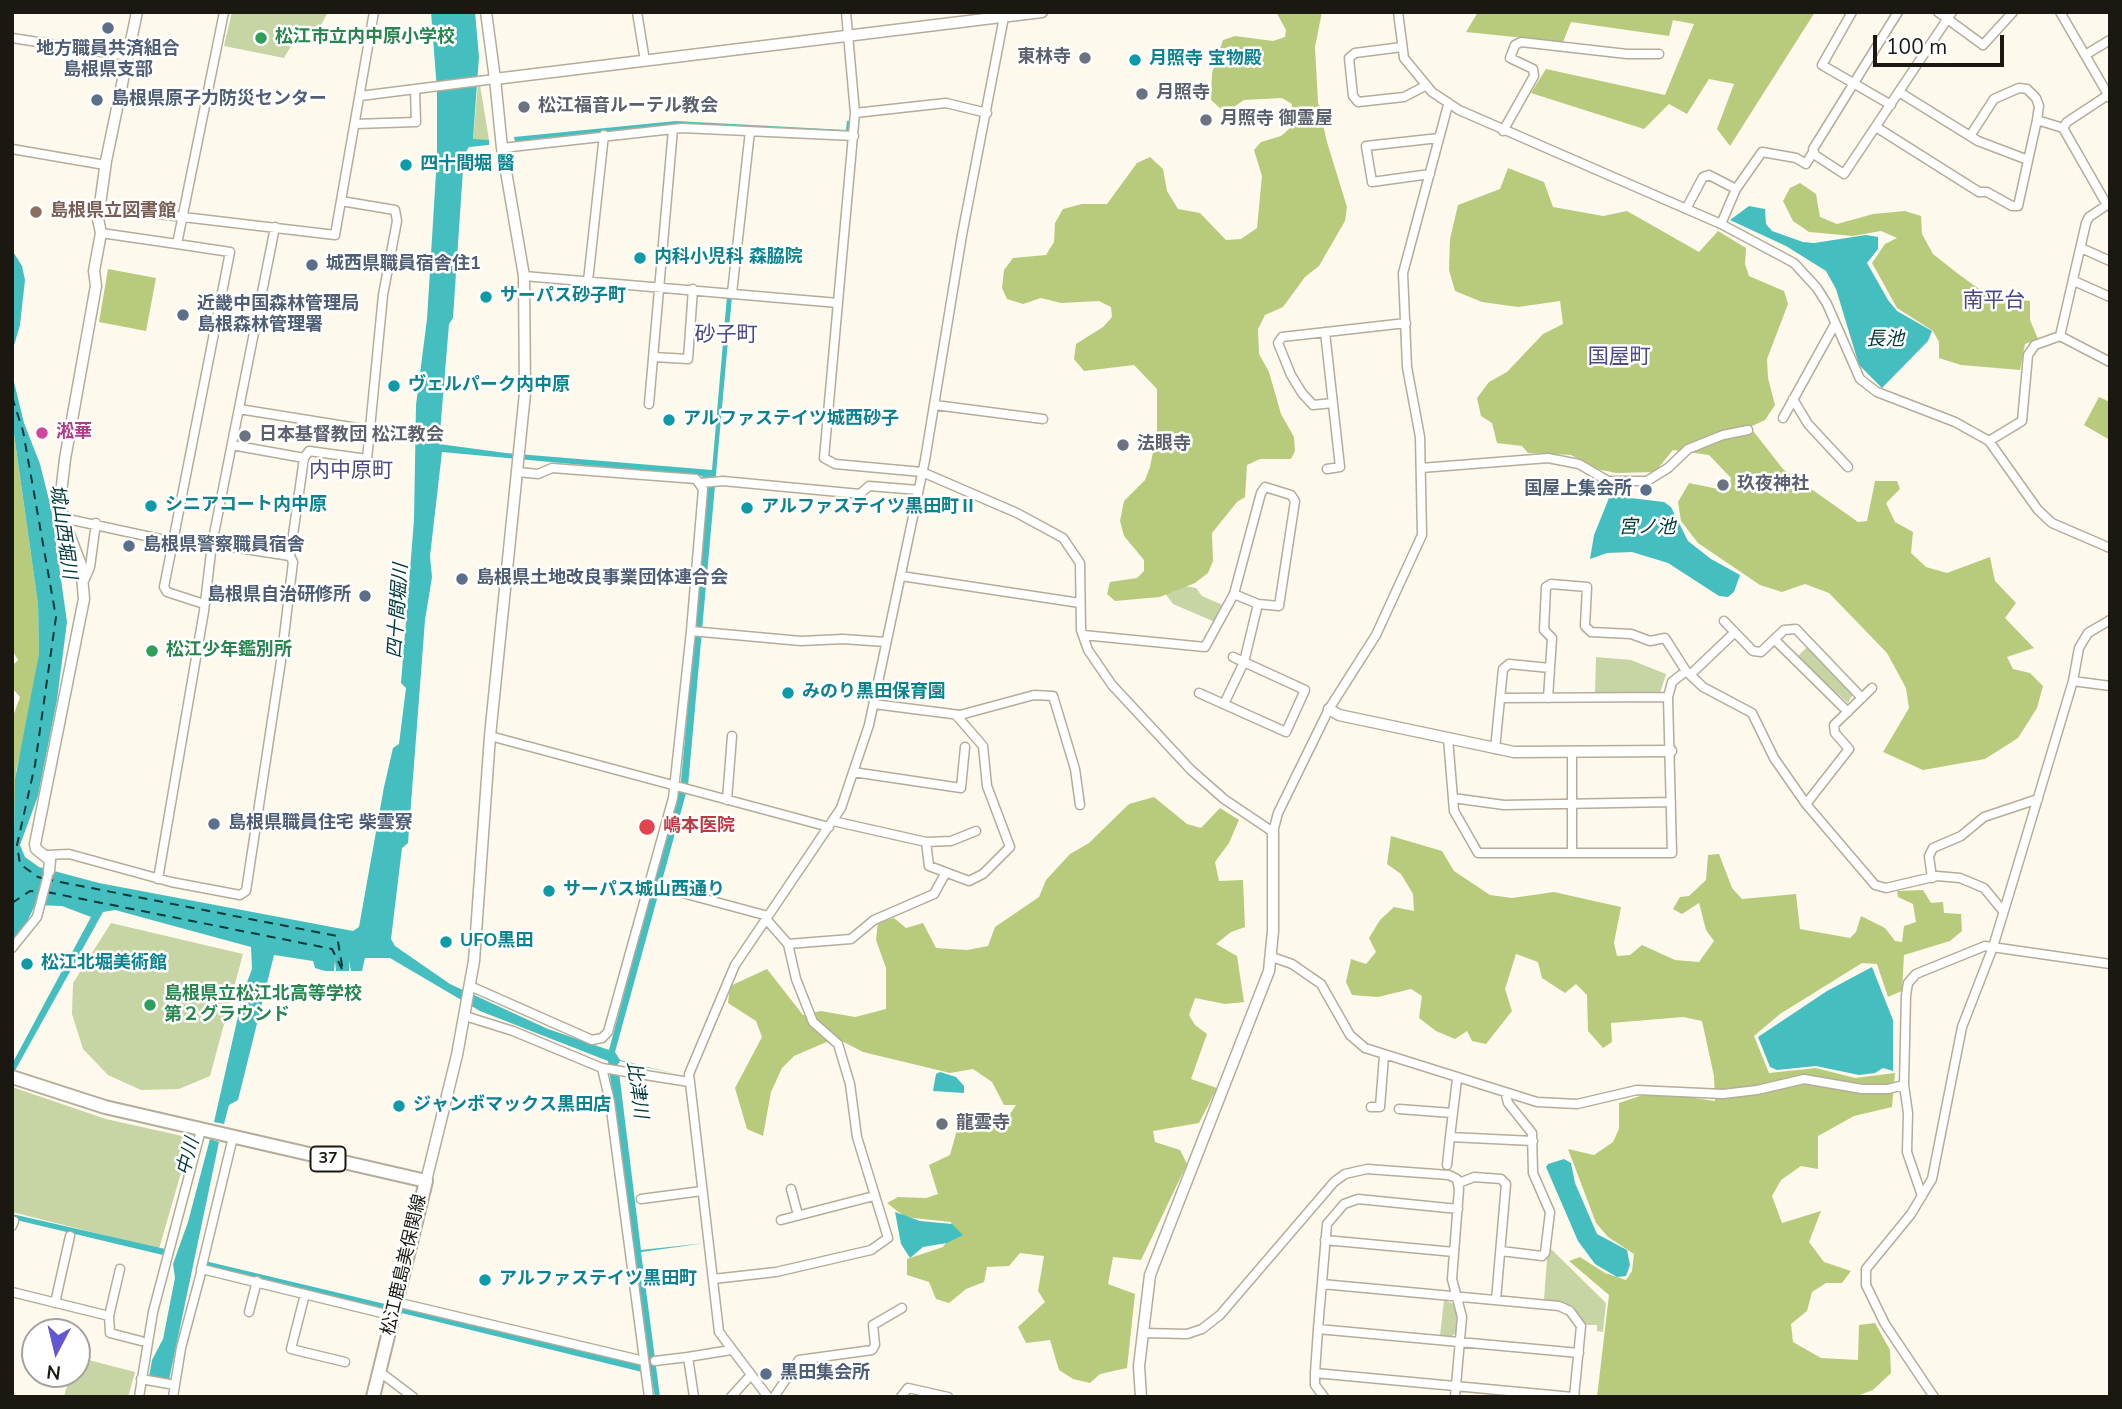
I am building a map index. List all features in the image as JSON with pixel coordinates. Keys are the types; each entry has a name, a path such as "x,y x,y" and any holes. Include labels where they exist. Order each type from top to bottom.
{"main road":[{"name":"松江鹿島美保関線","path":"14,1077 105,1107 426,1181 373,1397"}],"street":[{"path":"85,579 60,502 65,459 96,286 94,271 101,233 97,219 105,165 137,12"},
{"path":"177,244 224,12"},
{"path":"99,207 335,235 374,12"},
{"path":"426,1181 470,989 480,905 491,736 518,472 526,360 524,275 502,148 486,12"},
{"path":"637,12 645,61"},
{"path":"846,12 855,113 824,458 835,464 922,472 1017,513 1063,538 1080,563 1083,635 1094,658 1144,723 1224,799 1273,832"},
{"path":"360,96 1042,12"},
{"path":"1398,12 1402,47 1409,68 1448,105 1686,208 1794,263 1817,288 1855,372 1872,388 1970,429 1989,442 2038,510 2052,523 2110,548"},
{"path":"1852,12 1822,65 1891,105"},
{"path":"1721,224 1736,188 1762,152 1796,158 1806,164 1898,12"},
{"path":"1938,12 1950,16 1983,45 2013,12"},
{"path":"2060,12 2109,95 2067,122 2063,128"},
{"path":"1814,152 1844,174 1950,16"},
{"path":"768,1397 719,1332 689,1082 690,1067 734,965 841,808 874,704 935,405 962,235 1004,17"},
{"path":"12,38 128,56"},
{"path":"2085,55 2110,40"},
{"path":"1503,131 1534,76 1533,69 1510,58 1515,45 1521,42 1627,54 1659,54"},
{"path":"1402,47 1355,53 1349,58 1353,96 1359,102 1404,97 1425,86"},
{"path":"1876,127 1979,192 1987,192 2012,206 2018,206 2037,120 2039,106 2036,98 2027,89 2019,88 1994,99 1970,136"},
{"path":"355,124 416,122 415,90"},
{"path":"1899,92 1970,136 2028,160"},
{"path":"855,113 946,103 987,113"},
{"path":"1141,1397 1139,1366 1150,1275 1257,1007 1272,957 1273,832 1278,813 1329,709 1376,635 1422,535 1420,438 1407,367 1404,273 1448,105"},
{"path":"2037,120 2063,128 2108,204 2089,217 2060,336"},
{"path":"502,148 673,129 853,136"},
{"path":"649,404 673,129"},
{"path":"732,293 750,131"},
{"path":"589,281 604,135"},
{"path":"1430,174 1372,182 1366,146 1439,138"},
{"path":"12,149 105,165"},
{"path":"1686,208 1703,177 1709,175 1736,188"},
{"path":"47,855 58,852 69,854 158,879 240,895 246,891 287,616 293,562 290,556 304,458 309,451 367,459 383,295 397,221 395,210 341,201"},
{"path":"158,879 212,544 275,228"},
{"path":"101,233 230,253 164,587 167,592 204,604"},
{"path":"2081,248 2110,261"},
{"path":"524,275 838,303"},
{"path":"2074,281 2110,298"},
{"path":"654,357 688,359 693,289"},
{"path":"1333,403 1314,405 1302,393 1290,375 1278,343 1282,337 1406,323"},
{"path":"1783,418 1835,324"},
{"path":"1325,332 1340,467 1327,469"},
{"path":"1989,442 2022,421 2030,350 2035,345 2060,336 2110,362"},
{"path":"1793,399 1808,424 1848,467"},
{"path":"935,405 1043,419"},
{"path":"240,409 370,430"},
{"path":"1421,468 1548,458 1579,464 1608,481 1647,481 1668,468 1688,449 1723,435 1748,430"},
{"path":"232,445 304,458"},
{"path":"518,472 538,474 552,468 696,479 703,483 715,481 860,494 869,486 870,467"},
{"path":"470,989 592,1040 602,1038 610,1027 680,787 695,632 703,483"},
{"path":"869,486 918,490"},
{"path":"1083,635 1205,647 1234,594 1261,493 1265,487 1291,495 1295,501 1279,606 1258,604 1234,594"},
{"path":"63,517 174,542 212,544 290,556"},
{"path":"12,948 34,923 51,865 47,855 36,849 35,844 78,632 96,523"},
{"path":"901,576 1080,603"},
{"path":"1548,698 1552,638 1544,630 1546,587 1551,584 1587,587 1585,626 1591,632 1631,634 1650,641 1665,638 1688,673 1719,698 1752,713 1774,758 1806,804 1875,885 1886,888 1948,876 1984,888 2003,911"},
{"path":"1224,704 1244,662 1258,604"},
{"path":"1934,1397 1885,1324 1865,1277 1871,1262 1911,1214 1932,1179 1962,1027 1993,947 2073,681 2082,640 2110,620"},
{"path":"1724,621 1757,652 1764,651 1784,629 1796,629 1862,698"},
{"path":"695,632 801,641 843,639 886,642"},
{"path":"1448,738 1454,811 1478,853 1672,853 1668,697 1672,682 1688,673 1735,632"},
{"path":"1775,640 1848,712"},
{"path":"1199,693 1286,732 1305,690 1233,657"},
{"path":"1495,748 1503,669 1509,664 1550,668"},
{"path":"2073,681 2110,686"},
{"path":"1806,804 1849,749 1833,727 1872,688"},
{"path":"874,704 956,715 1034,695 1053,696 1075,769 1080,805"},
{"path":"1502,698 1668,697"},
{"path":"1329,709 1339,715 1514,752 1671,751"},
{"path":"926,842 929,866 969,881 983,874 1010,847 987,786 983,746 956,715"},
{"path":"491,736 727,800 831,824 926,842 951,841 976,831"},
{"path":"727,800 732,736"},
{"path":"853,772 961,788 965,747"},
{"path":"1572,752 1572,853"},
{"path":"1453,798 1504,805 1671,802"},
{"path":"1932,878 1929,856 1933,848 1961,836 1984,817 2038,799"},
{"path":"788,944 851,939 874,920 934,894 945,874"},
{"path":"650,884 767,917 788,944 796,979 813,1022 838,1044 850,1084 857,1138 888,1238 871,1250 776,1272 713,1279"},
{"path":"1922,1196 1907,1152 1908,1113 1904,1085 1906,995 1911,978 1985,946 2110,964"},
{"path":"1272,957 1292,964 1321,984 1350,1035 1366,1048 1506,1095 1561,1104 1637,1090 1723,1094 1757,1090 1804,1079 1862,1088 1888,1089 1904,1085"},
{"path":"466,1012 605,1068 689,1082"},
{"path":"1371,1107 1380,1107 1384,1056"},
{"path":"605,1068 649,1397"},
{"path":"1447,1165 1457,1079"},
{"path":"1501,1251 1542,1256 1545,1253 1550,1212 1533,1173 1532,1133 1508,1103 1506,1095"},
{"path":"1399,1109 1452,1113"},
{"path":"139,1397 167,1255 202,1130"},
{"path":"173,1397 232,1137"},
{"path":"1450,1137 1533,1141"},
{"path":"1143,1333 1187,1334 1202,1329 1220,1315 1334,1182 1346,1174 1367,1170 1449,1175 1459,1183"},
{"path":"1459,1183 1474,1177 1505,1181 1496,1300"},
{"path":"1455,1397 1462,1317 1452,1279 1459,1183"},
{"path":"791,1189 798,1215"},
{"path":"641,1199 702,1191"},
{"path":"781,1220 874,1196"},
{"path":"1324,1397 1315,1385 1315,1373 1327,1224 1350,1200 1458,1209"},
{"path":"55,1303 70,1236"},
{"path":"1325,1240 1454,1252"},
{"path":"201,1265 305,1294 395,1309 645,1367"},
{"path":"120,1269 109,1315 110,1333 141,1341"},
{"path":"249,1312 257,1281"},
{"path":"1315,1373 1574,1397 1579,1353 1581,1326 1570,1311 1559,1306 1322,1284"},
{"path":"12,1292 109,1315"},
{"path":"305,1294 291,1349 345,1362"},
{"path":"774,1397 799,1360 872,1350 875,1345 873,1325 902,1308"},
{"path":"1318,1329 1579,1353"},
{"path":"655,1361 731,1350"},
{"path":"688,1357 694,1397"},
{"path":"380,1373 413,1397"},
{"path":"731,1397 750,1376"},
{"path":"143,1379 174,1384"},
{"path":"901,1397 908,1388 948,1397"}],"green space":[{"name":"松江市立内中原小学校","path":"232,12 328,12 320,27 300,31 284,58 224,46"},
{"path":"1276,12 1322,12 1315,47 1318,102 1347,207 1345,221 1319,266 1305,277 1283,307 1265,315 1258,329 1259,354 1269,372 1281,414 1294,437 1295,451 1291,459 1260,459 1247,465 1245,497 1237,502 1212,533 1213,561 1208,573 1195,583 1160,597 1115,601 1107,594 1110,582 1137,578 1144,571 1144,560 1124,536 1120,521 1124,501 1145,480 1150,467 1157,432 1157,389 1134,365 1084,371 1074,359 1076,344 1103,327 1112,317 1111,307 1099,301 1061,303 1041,298 1023,304 1007,299 1002,288 1004,270 1013,258 1046,255 1054,242 1055,223 1063,209 1082,204 1107,204 1137,163 1150,157 1163,169 1167,191 1178,209 1200,213 1226,240 1241,239 1257,228 1262,176 1254,150 1261,142 1281,136 1289,129 1292,104 1282,98 1244,100 1231,109 1221,109 1211,100 1212,73 1223,40 1235,36 1273,41 1285,37 1286,30"},
{"path":"1478,12 1815,12 1730,146 1717,129 1734,84 1709,79 1687,114 1669,104 1644,129 1531,93 1546,69 1665,95 1694,24 1673,20 1669,36 1571,22 1563,42 1466,32"},
{"path":"478,84 480,85 489,140 473,140"},
{"path":"1508,168 1544,182 1553,207 1603,216 1627,211 1699,252 1718,231 1746,248 1745,264 1749,276 1784,291 1788,304 1767,359 1768,378 1775,405 1765,420 1750,427 1783,469 1858,522 1867,521 1875,481 1897,481 1900,489 1886,503 1895,522 1913,532 1911,553 1926,567 1947,573 1990,557 1995,581 2016,603 2005,618 2034,648 2007,657 2013,669 2030,673 2043,686 2037,708 2018,738 1985,759 1923,770 1883,752 1909,708 1906,688 1887,653 1829,593 1805,584 1782,592 1760,585 1698,543 1681,521 1678,502 1689,483 1728,491 1731,478 1709,455 1673,450 1655,472 1616,473 1597,469 1571,455 1528,453 1522,446 1497,443 1492,423 1481,416 1477,398 1489,382 1507,372 1543,334 1563,324 1560,301 1518,307 1482,302 1455,291 1449,270 1450,239 1458,205 1500,189"},
{"path":"1800,183 1816,194 1820,217 1837,224 1873,214 1905,211 1921,216 1922,234 1933,254 1957,273 1990,297 2030,301 2030,320 2038,339 2025,344 2020,370 1961,365 1939,358 1939,342 1933,331 1897,308 1872,263 1885,244 1897,238 1881,231 1853,236 1809,232 1793,221 1783,201 1790,188"},
{"path":"108,269 156,278 146,331 99,322"},
{"path":"2099,397 2110,402 2110,440 2084,425"},
{"path":"12,420 38,604 39,654 36,685 16,771 14,836 12,719 20,697 12,688 12,666 18,660 12,650"},
{"path":"1178,585 1196,588 1202,596 1225,606 1215,622 1173,604 1165,593"},
{"path":"1807,647 1853,694 1848,703 1797,657"},
{"path":"1596,657 1631,660 1666,674 1660,693 1595,694"},
{"path":"1154,797 1187,824 1201,828 1220,808 1239,820 1229,843 1215,862 1219,881 1243,880 1245,927 1231,932 1216,944 1237,956 1244,1002 1225,1004 1195,998 1189,1015 1195,1025 1207,1034 1191,1079 1217,1088 1199,1123 1153,1131 1155,1142 1180,1150 1187,1164 1141,1260 1113,1257 1108,1284 1135,1294 1127,1368 1100,1374 1090,1383 1073,1379 1059,1370 1050,1340 1026,1343 1018,1327 1045,1302 1038,1291 1044,1256 1020,1253 1009,1266 987,1267 984,1282 966,1289 949,1303 936,1299 929,1282 907,1275 907,1259 943,1247 953,1233 951,1222 905,1217 887,1203 898,1197 926,1198 938,1194 929,1165 950,1155 960,1119 1006,1120 1016,1105 1004,1105 992,1082 973,1069 950,1073 863,1052 836,1038 794,1056 782,1068 771,1092 763,1136 747,1129 735,1088 762,1037 756,1021 728,1003 730,986 767,969 803,1015 821,1011 855,1017 886,1009 886,968 876,940 878,922 894,918 906,928 923,923 936,948 967,950 988,946 995,927 1039,897 1046,880 1070,854 1089,843 1129,804"},
{"path":"1391,836 1442,851 1454,871 1490,895 1512,898 1554,892 1621,907 1614,943 1617,956 1630,955 1642,945 1675,960 1699,962 1714,941 1706,930 1699,903 1682,914 1673,909 1680,897 1689,896 1706,880 1708,855 1719,854 1732,888 1742,899 1796,894 1800,929 1850,938 1856,932 1861,916 1885,928 1895,941 1902,942 1904,926 1916,922 1913,904 1898,897 1897,891 1923,890 1931,903 1943,902 1944,913 1961,914 1962,931 1950,941 1904,955 1902,991 1888,997 1877,964 1862,963 1780,1014 1754,1036 1769,1073 1816,1068 1855,1078 1895,1073 1892,1107 1854,1116 1818,1136 1818,1169 1801,1166 1781,1180 1772,1196 1782,1223 1821,1211 1809,1242 1824,1262 1851,1271 1842,1283 1826,1283 1812,1292 1807,1311 1791,1324 1793,1342 1821,1358 1858,1360 1859,1325 1875,1323 1890,1350 1891,1373 1873,1390 1854,1397 1597,1397 1609,1295 1569,1261 1580,1257 1605,1273 1626,1280 1632,1271 1634,1254 1608,1237 1596,1223 1568,1149 1594,1155 1613,1142 1619,1129 1619,1103 1652,1092 1715,1101 1714,1076 1702,1021 1683,1017 1611,1023 1612,1042 1603,1048 1588,1031 1587,995 1576,984 1565,993 1542,978 1538,962 1516,954 1505,989 1512,1011 1486,1044 1472,1041 1467,1031 1455,1039 1436,1031 1419,1018 1422,996 1411,989 1378,997 1352,995 1346,982 1351,959 1366,964 1376,952 1369,938 1380,920 1394,907 1414,911 1413,894 1401,874 1387,864"},
{"name":"島根県立松江北高等学校 第２グラウンド","path":"111,923 243,954 210,1076 179,1089 141,1090 108,1075 83,1049 72,1014 73,983"},
{"path":"12,1087 106,1119 191,1138 159,1249 12,1212"},
{"path":"1548,1246 1606,1303 1603,1332 1597,1331 1597,1325 1587,1325 1567,1305 1544,1300"},
{"path":"1444,1300 1456,1305 1457,1332 1451,1337 1440,1336"},
{"path":"91,1361 135,1372 128,1397 64,1397 66,1388 91,1388"}],"water":[{"path":"431,12 475,12 479,57 473,139 489,140 489,145 469,147 464,155 453,318 449,324 439,444 506,453 712,470 727,296 732,296 688,786 615,1052 620,1060 676,1074 620,1061 618,1064 641,1250 706,1243 641,1252 660,1397 655,1397 650,1371 642,1372 206,1265 205,1261 649,1367 608,1061 480,1011 390,958 365,958 362,971 351,971 349,961 349,971 336,971 335,961 334,971 325,971 315,968 313,961 274,955 238,1100 229,1105 224,1124 214,1122 244,990 252,969 251,947 115,910 103,912 12,1076 12,1064 91,917 62,906 35,905 25,926 12,941 15,779 39,654 38,604 12,420 12,374 24,423 40,464 51,508 67,622 57,700 38,796 20,845 25,857 39,867 99,883 353,931 359,927 393,748 399,744 406,688 401,683 414,520 416,405 427,319 437,157 437,90","holes":["442,452 702,476 708,488 681,781 609,1050 548,1029 450,984 395,946 391,939 402,848 408,843 425,620 432,577 430,556"]},
{"path":"851,120 847,134 633,130 515,142 514,137 676,121 846,130 847,121"},
{"name":"長池","path":"1749,206 1765,209 1766,224 1772,231 1803,242 1814,243 1866,235 1878,237 1878,249 1867,263 1888,300 1897,311 1932,331 1928,341 1882,388 1859,365 1836,289 1826,271 1786,246 1730,220"},
{"path":"12,250 22,266 25,280 20,325 12,352"},
{"name":"宮ノ池","path":"1609,498 1664,502 1671,507 1688,541 1711,559 1740,575 1734,592 1728,597 1719,596 1668,563 1632,552 1607,553 1590,559 1594,535"},
{"path":"1872,967 1893,1020 1893,1071 1883,1068 1875,1073 1859,1075 1816,1066 1777,1070 1770,1067 1758,1037 1827,991"},
{"path":"940,1072 956,1077 964,1086 964,1093 933,1091 936,1074"},
{"path":"210,1139 219,1142 169,1380 149,1377 152,1360 163,1339 175,1278 173,1264 188,1222"},
{"path":"1564,1159 1571,1163 1575,1183 1597,1234 1627,1250 1630,1265 1626,1276 1617,1277 1595,1264 1578,1241 1546,1167"},
{"path":"895,1212 920,1221 952,1224 963,1235 947,1243 923,1247 910,1258 901,1244"},
{"path":"12,1214 165,1249 163,1255 12,1219"}],"ferry route":[{"path":"12,280 12,306"},
{"path":"12,397 23,431 56,617 35,765 17,845 20,864 45,879"},
{"path":"47,892 332,949 343,971 337,936 50,880"},
{"path":"12,903 30,891 42,892"}],"place":[{"name":"地方職員共済組合 島根県支部","path":"108,28"},
{"name":"松江市立内中原小学校","path":"261,38"},
{"name":"東林寺","path":"1085,58"},
{"name":"月照寺 宝物殿","path":"1135,60"},
{"name":"月照寺","path":"1142,94"},
{"name":"島根県原子力防災センター","path":"97,100"},
{"name":"松江福音ルーテル教会","path":"524,107"},
{"name":"月照寺 御霊屋","path":"1206,120"},
{"name":"四十間堀 醫","path":"406,165"},
{"name":"島根県立図書館","path":"36,212"},
{"name":"内科小児科 森脇院","path":"640,258"},
{"name":"城西県職員宿舎住1","path":"312,265"},
{"name":"サーパス砂子町","path":"486,297"},
{"name":"近畿中国森林管理局 島根森林管理署","path":"183,315"},
{"name":"ヴェルパーク内中原","path":"394,386"},
{"name":"アルファステイツ城西砂子","path":"669,420"},
{"name":"淞華","path":"42,433"},
{"name":"日本基督教団 松江教会","path":"245,436"},
{"name":"法眼寺","path":"1123,445"},
{"name":"玖夜神社","path":"1723,485"},
{"name":"国屋上集会所","path":"1646,490"},
{"name":"シニアコート内中原","path":"151,506"},
{"name":"アルファステイツ黒田町Ⅱ","path":"747,508"},
{"name":"島根県警察職員宿舎","path":"129,546"},
{"name":"島根県土地改良事業団体連合会","path":"462,579"},
{"name":"島根県自治研修所","path":"365,596"},
{"name":"松江少年鑑別所","path":"152,651"},
{"name":"みのり黒田保育園","path":"788,693"},
{"name":"島根県職員住宅 柴雲寮","path":"214,824"},
{"name":"嶋本医院","path":"647,827"},
{"name":"サーパス城山西通り","path":"549,891"},
{"name":"UFO黒田","path":"446,942"},
{"name":"松江北堀美術館","path":"27,964"},
{"name":"島根県立松江北高等学校 第２グラウンド","path":"150,1005"},
{"name":"ジャンボマックス黒田店","path":"399,1106"},
{"name":"龍雲寺","path":"942,1124"},
{"name":"アルファステイツ黒田町","path":"485,1280"},
{"name":"黒田集会所","path":"766,1374"}],"district":[{"name":"南平台","path":"1994,302"},
{"name":"砂子町","path":"726,336"},
{"name":"国屋町","path":"1619,358"},
{"name":"内中原町","path":"351,472"}],"water label":[{"name":"城山西堀川","path":"62,532"},
{"name":"四十間堀川","path":"399,611"},
{"name":"比津川","path":"636,1090"},
{"name":"中川","path":"189,1157"}]}
